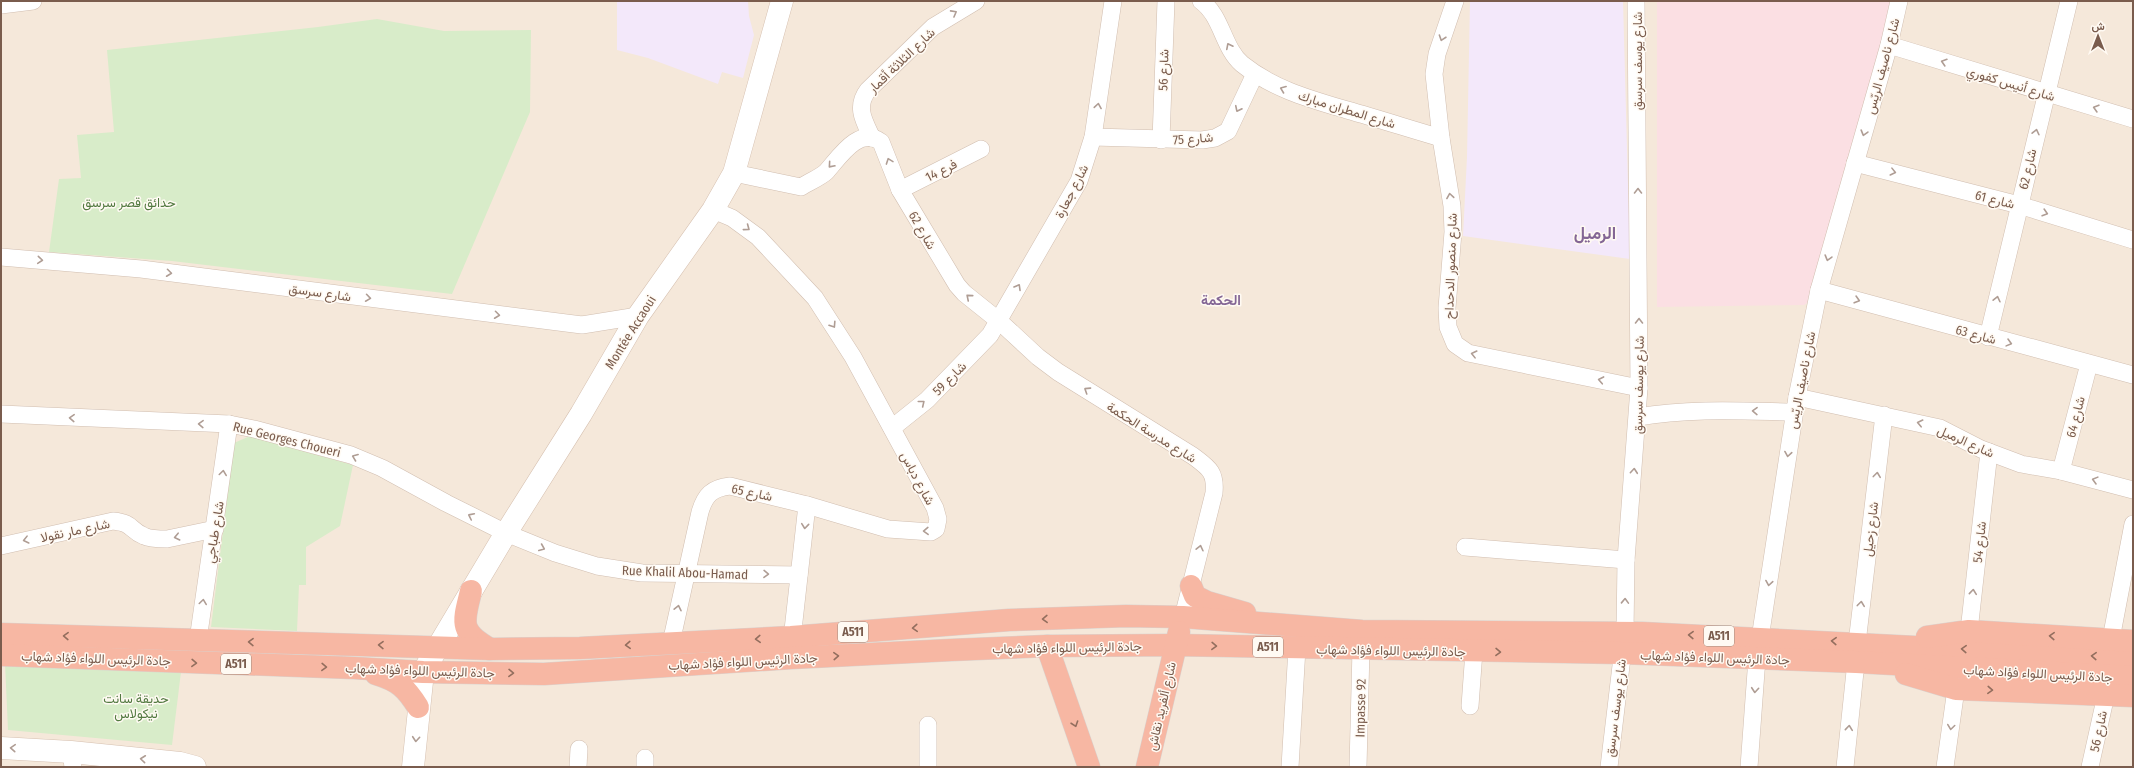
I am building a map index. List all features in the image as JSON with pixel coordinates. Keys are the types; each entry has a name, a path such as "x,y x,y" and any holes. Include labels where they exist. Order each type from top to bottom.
{"highway":[{"path":"1191,586 1195,596 1207,602 1305,628"},
{"path":"472,590 466,616 466,627 470,636 490,649"},
{"name":"جادة الرئيس اللواء فؤاد شهاب","path":"1,654 423,672 544,674 791,648 1009,620 1126,616 1183,617"},
{"path":"1089,767 1047,646 1062,631 1149,626 1183,617"},
{"name":"A511","path":"1183,617 1305,628"},
{"name":"شارع ألفريد نقاش","path":"1147,767 1175,645 1183,617"},
{"name":"جادة الرئيس اللواء فؤاد شهاب","path":"1305,628 1362,631 1625,632 1759,648 1856,652 2133,677"},
{"path":"1885,655 1969,631 2133,641"},
{"name":"جادة الرئيس اللواء فؤاد شهاب","path":"1,634 438,646 490,649 580,648 671,643 791,648 951,650 1047,646 1175,645 1474,652 1622,653 1759,648"},
{"path":"407,646 415,652 421,660 423,672"},
{"path":"438,646 437,657 441,665 450,670 472,673"},
{"path":"951,650 1036,662 1048,669 1062,687"},
{"path":"1885,655 1918,679 1956,689 2133,696"},
{"name":"جادة الرئيس اللواء فؤاد شهاب","path":"1885,655 2133,658"},
{"path":"354,668 400,684 410,693 418,707"}],"street":[{"path":"1,5 33,1"},
{"name":"Montée Accaoui","path":"423,672 506,533 581,414 638,316 713,210 734,172 782,1"},
{"name":"شارع الثلاثة أقمار","path":"866,139 860,113 861,103 865,93 933,27 976,1"},
{"name":"شارع جعارة","path":"999,321 1078,181 1093,137 1113,1"},
{"name":"شارع 56","path":"1161,140 1166,1"},
{"name":"شارع المطران مبارك","path":"1201,1 1210,10 1234,55 1255,74 1276,86 1310,98 1441,138"},
{"name":"شارع منصور الدحداح","path":"1455,1 1437,54 1434,70 1441,138 1452,206 1453,232 1447,308 1450,334 1455,344 1468,353 1639,388"},
{"name":"شارع يوسف سرسق","path":"1608,767 1625,632 1626,560 1638,417 1636,1"},
{"name":"شارع ناصيف الريّس","path":"1749,767 1759,648 1796,404 1819,290 1889,45 1899,1"},
{"name":"شارع 62","path":"1988,337 2045,94 2069,1"},
{"name":"شارع أنيس كفوري","path":"1889,45 2045,94 2133,119"},
{"name":"شارع 75","path":"1093,137 1161,140 1202,140 1215,138 1224,134 1255,74"},
{"path":"734,172 801,187 825,173 850,144 866,139"},
{"name":"شارع 62","path":"866,139 878,139 884,145 900,190 957,285 964,293 999,321"},
{"name":"فرع 14","path":"900,190 981,149"},
{"name":"شارع 61","path":"1855,163 2019,205 2133,240"},
{"name":"شارع دباس","path":"713,210 732,218 758,237 816,298 853,357 935,508 938,519 936,529 922,532 888,529 807,505"},
{"name":"شارع سرسق","path":"1,257 141,269 582,325 638,316"},
{"name":"شارع 63","path":"1819,290 2089,364 2132,370"},
{"name":"شارع 59","path":"892,428 926,400 977,350 999,321"},
{"name":"شارع مدرسة الحكمة","path":"999,321 1038,357 1058,372 1208,467 1216,480 1214,493 1183,617"},
{"name":"شارع 64","path":"2061,471 2089,364"},
{"name":"شارع الرميل","path":"1638,417 1683,411 1796,404 1884,415 1940,428 1989,452 2021,464 2061,471 2133,490"},
{"name":"Rue Georges Choueri","path":"1,414 229,424 254,429 351,455 382,468 506,533"},
{"name":"شارع زحيل","path":"1845,767 1856,652 1884,415"},
{"name":"شارع طباجي","path":"198,640 229,424"},
{"name":"شارع 54","path":"1969,631 1989,452"},
{"name":"شارع 65","path":"671,643 703,501 714,490 730,486 807,505"},
{"path":"791,648 807,505"},
{"name":"شارع مار نقولا","path":"1,546 113,521 124,522 143,536 166,540 215,529"},
{"path":"2111,639 2133,524"},
{"name":"Rue Khalil Abou-Hamad","path":"506,533 555,553 597,566 642,573 799,574"},
{"path":"1465,547 1626,560"},
{"path":"1290,767 1297,648"},
{"name":"Impasse 92","path":"1358,767 1362,649"},
{"path":"1470,706 1474,652"},
{"path":"413,767 418,707 423,672"},
{"path":"1946,767 1956,689"},
{"name":"شارع 56","path":"2090,767 2106,695"},
{"path":"928,726 928,767"},
{"path":"1,748 72,759 180,763 195,767"},
{"path":"578,767 579,749"}],"shaded area":[{"path":"1,1 2133,1 2133,767 1,767"},
{"path":"617,1 748,1 749,16 754,35 743,78 722,72 718,84 648,58 617,50"},
{"path":"1470,1 1623,1 1630,259 1463,236 1467,157"},
{"path":"1657,1 1896,1 1807,303 1804,305 1657,307"}],"green space":[{"name":"حدائق قصر سرسق","path":"377,19 444,31 531,30 530,112 452,294 172,261 49,252 59,179 81,178 77,135 114,132 107,50 318,27"},
{"path":"250,436 353,465 340,526 306,547 306,585 299,585 297,631 211,627 234,443"},
{"name":"حديقة سانت نيكولاس","path":"5,663 181,672 172,745 8,730"}],"district":[{"name":"الرميل","path":"1595,233"},
{"name":"الحكمة","path":"1221,300"}]}
